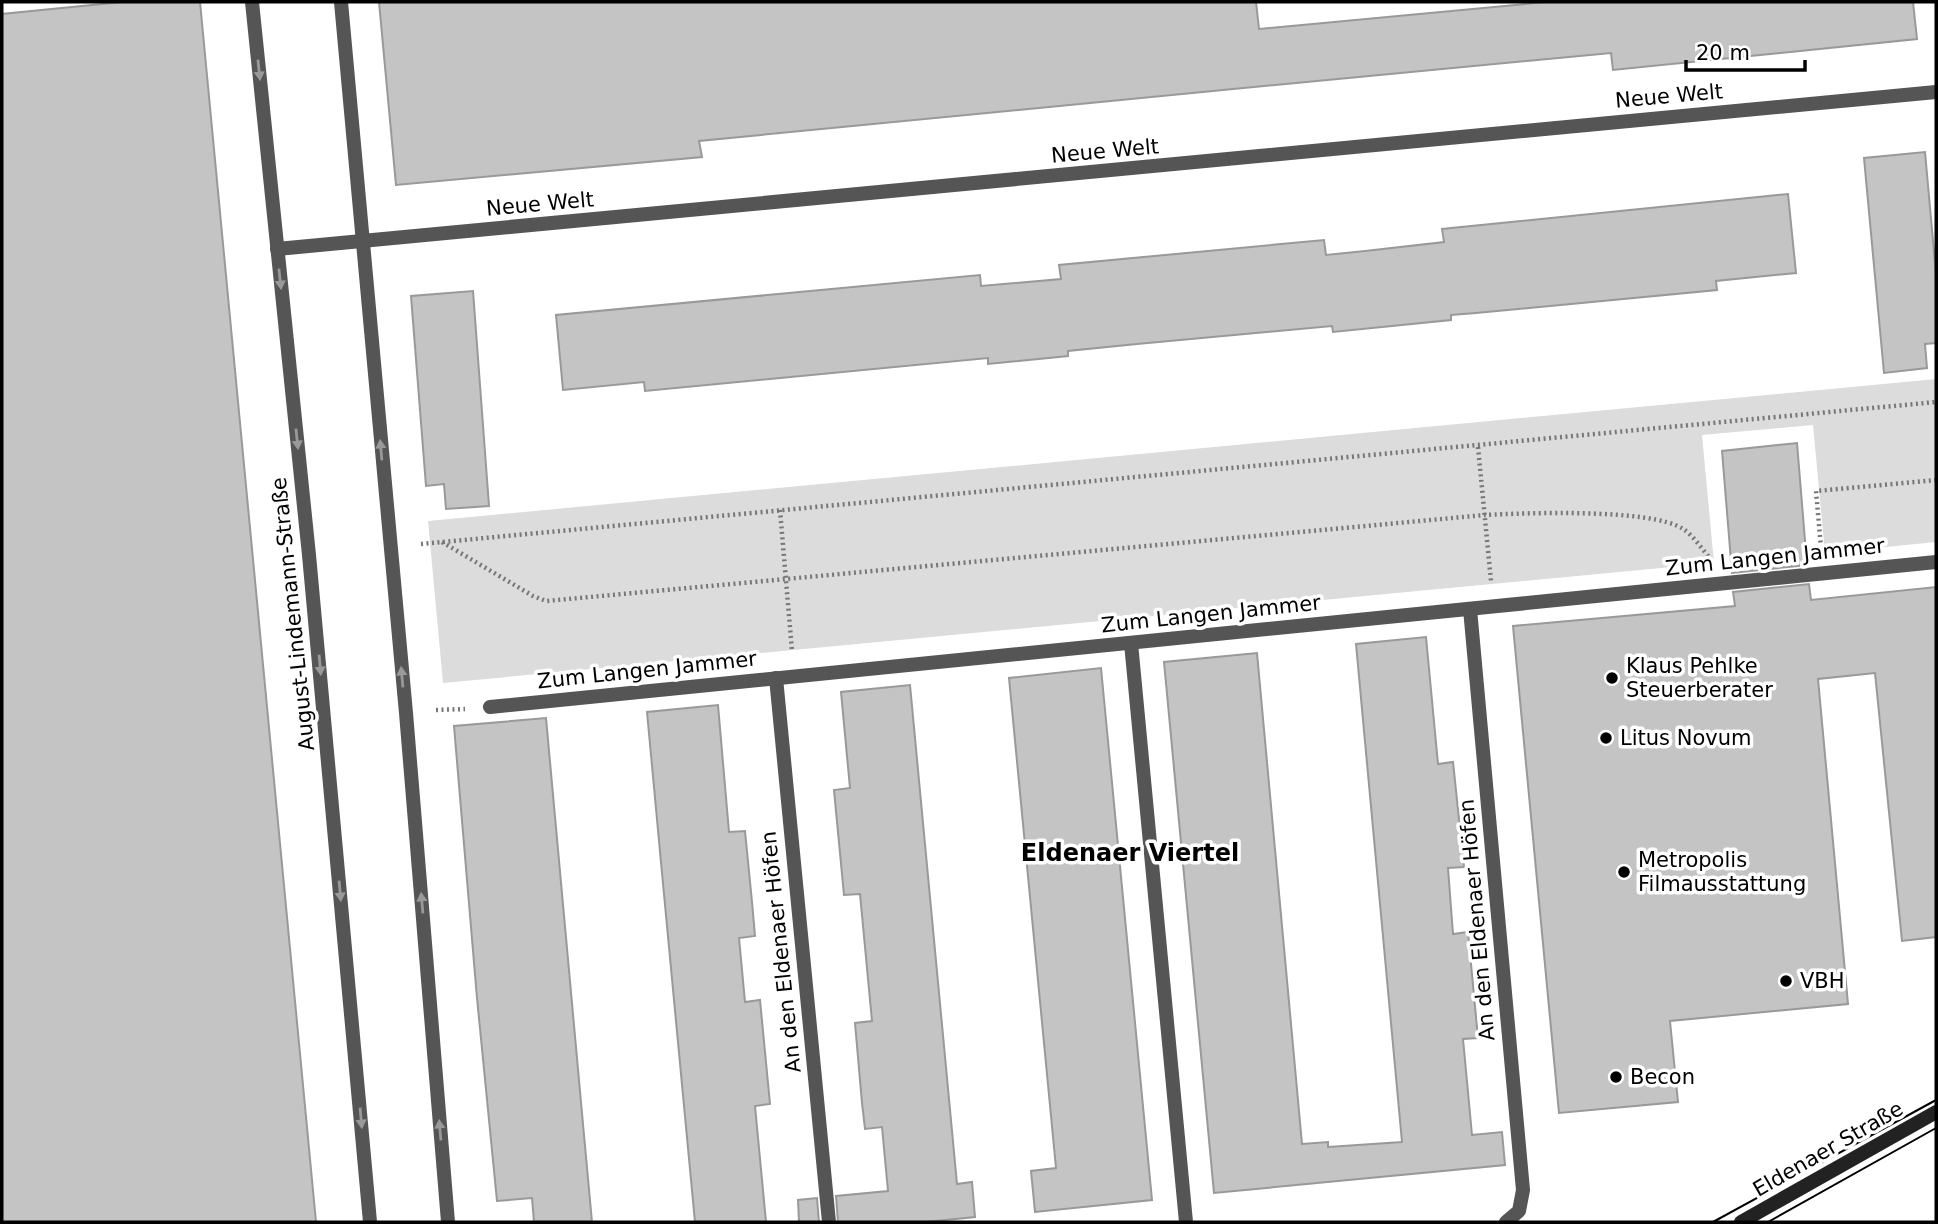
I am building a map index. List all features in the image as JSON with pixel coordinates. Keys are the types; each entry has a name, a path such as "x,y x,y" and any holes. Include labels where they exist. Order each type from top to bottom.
{"street":[{"name":"August-Lindemann-Straße","path":"252,2 315,610 370,1222"},
{"path":"341,2 448,1222"},
{"name":"Neue Welt","path":"277,249 1936,92"},
{"name":"Zum Langen Jammer","path":"490,707 1936,562"},
{"name":"An den Eldenaer Höfen","path":"1470,608 1523,1190 1519,1210 1506,1222"},
{"path":"1131,643 1186,1222"},
{"name":"An den Eldenaer Höfen","path":"776,678 829,1222"},
{"name":"Eldenaer Straße","path":"1741,1222 1936,1112"}],"path":[{"path":"421,544 1936,402"},
{"path":"1478,447 1493,606"},
{"path":"1824,573 1816,491 1936,480"},
{"path":"780,510 794,677"},
{"path":"441,542 546,601 1485,515 1552,512 1639,518 1683,528 1714,563 1725,583"}],"shaded area":[{"path":"1936,379 1936,542 1825,553 1813,425 1702,435 1714,563 443,683 428,521"}],"building":[{"path":"122,2 200,2 316,1222 2,1222 2,14"},
{"path":"379,2 1256,2 1259,29 1546,2 1913,2 1917,39 1613,70 1611,53 1264,86 699,141 702,157 396,185"},
{"path":"1925,152 1936,274 1936,343 1925,344 1927,368 1884,373 1864,158"},
{"path":"1788,194 1796,273 1716,281 1717,290 1451,315 1451,320 1333,332 1332,326 1068,351 1068,356 988,364 988,358 645,391 644,382 563,390 556,315 980,275 981,286 1061,279 1059,265 1324,240 1326,255 1444,242 1442,229"},
{"path":"473,291 489,506 446,509 444,484 426,486 411,296"},
{"path":"1797,443 1807,565 1732,573 1722,451"},
{"path":"1809,584 1811,600 1936,587 1936,937 1902,941 1875,673 1818,679 1848,1004 1670,1021 1678,1102 1559,1113 1513,626 1735,606 1733,592"},
{"path":"1426,637 1438,764 1453,762 1464,867 1448,868 1453,934 1468,932 1478,1038 1463,1039 1472,1135 1502,1132 1505,1165 1214,1193 1164,662 1257,653 1302,1144 1328,1142 1328,1147 1402,1142 1356,644"},
{"path":"1101,668 1152,1200 1035,1212 1031,1171 1056,1168 1009,678"},
{"path":"910,685 957,1184 972,1182 975,1217 925,1222 838,1222 836,1196 888,1191 882,1127 865,1129 862,1103 855,1023 872,1021 860,894 844,895 834,790 850,788 841,692"},
{"path":"718,705 729,832 745,831 752,902 755,936 739,938 745,1002 760,1000 770,1104 755,1106 766,1222 695,1222 647,712"},
{"path":"546,718 592,1222 534,1222 532,1198 497,1201 477,998 454,726"},
{"path":"817,1198 819,1222 799,1222 798,1200"}],"tram line":[{"path":"1713,1222 1936,1100"},
{"path":"1768,1222 1936,1128"}],"place":[{"name":"Klaus Pehlke Steuerberater","path":"1612,678"},
{"name":"Litus Novum","path":"1606,738"},
{"name":"Metropolis Filmausstattung","path":"1624,872"},
{"name":"VBH","path":"1786,981"},
{"name":"Becon","path":"1616,1077"}],"district":[{"name":"Eldenaer Viertel","path":"1130,853"}]}
